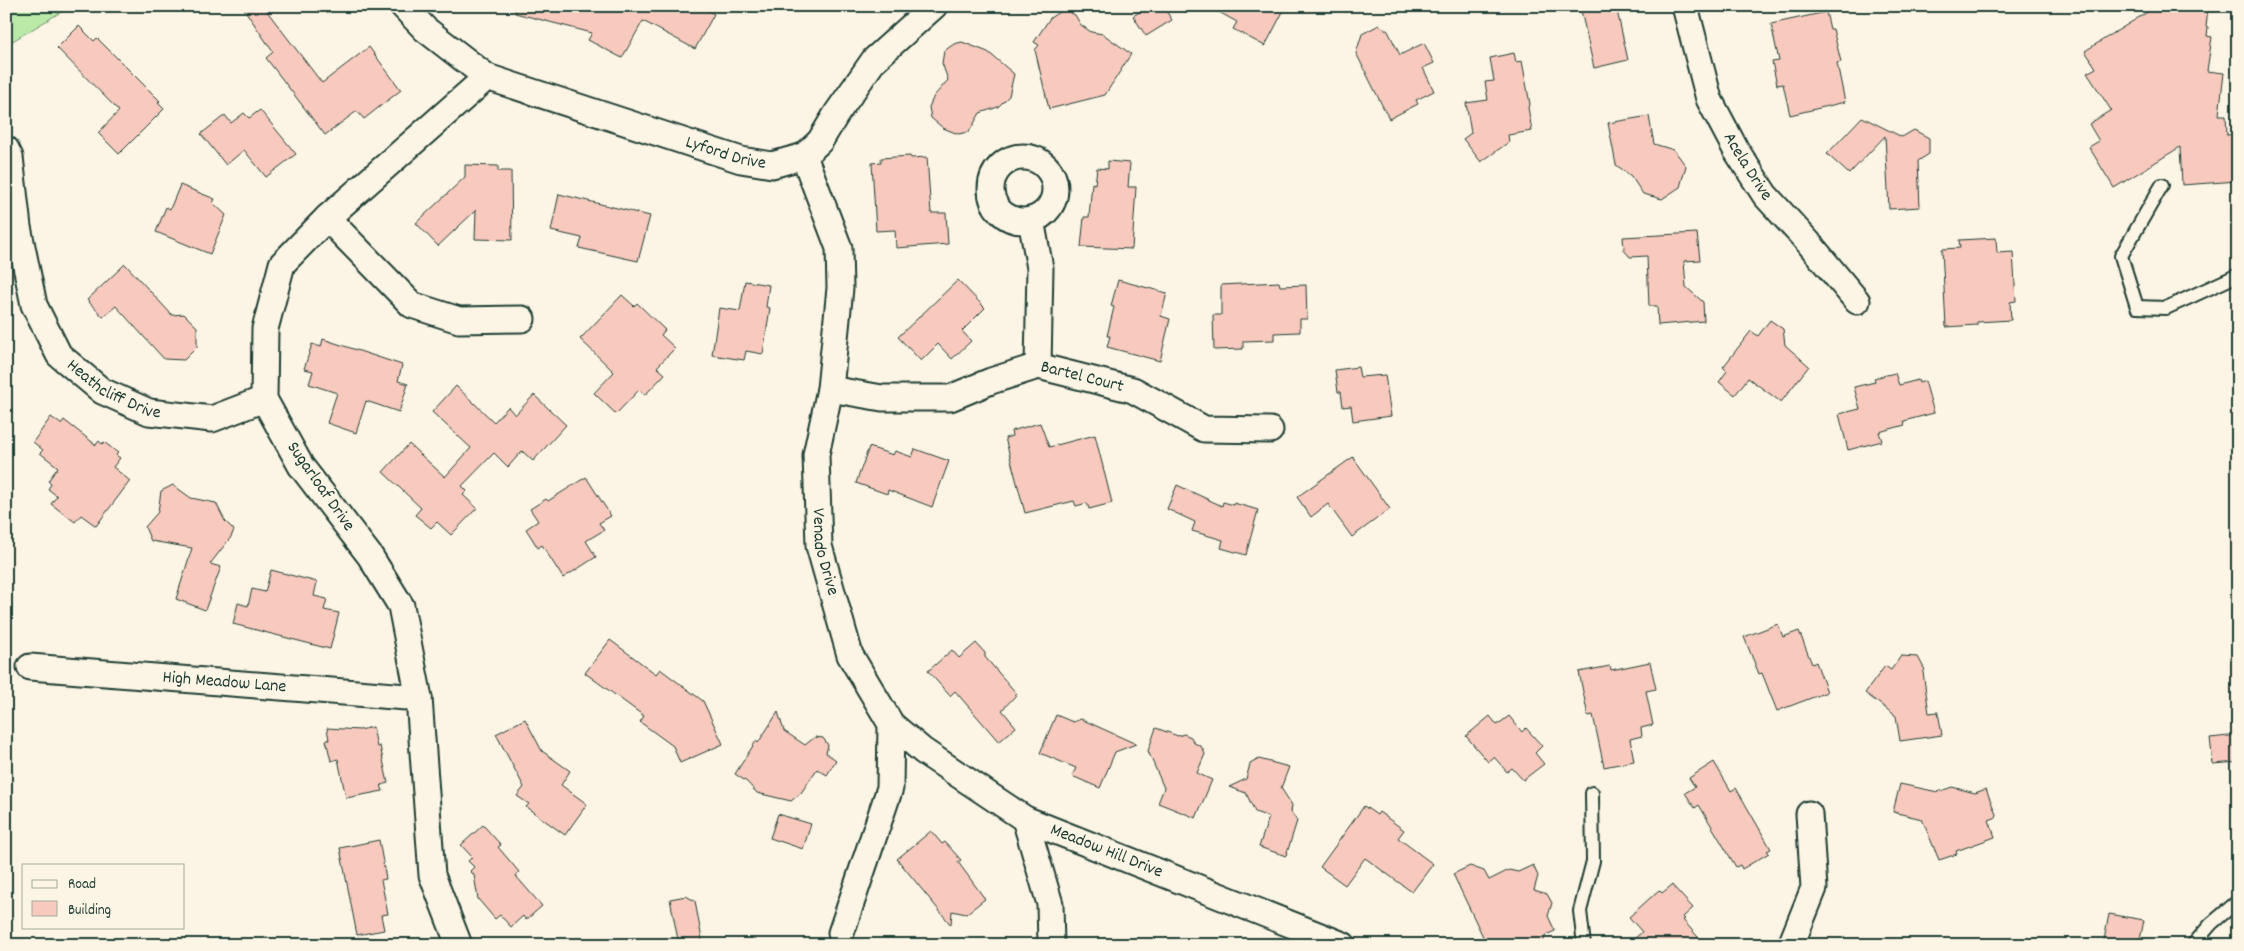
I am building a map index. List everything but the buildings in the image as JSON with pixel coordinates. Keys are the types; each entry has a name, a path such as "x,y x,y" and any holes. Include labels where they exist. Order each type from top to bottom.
{"street":[{"path":"402,6 425,28 487,77"},
{"path":"804,156 820,141 874,60 934,6"},
{"name":"Acela Drive","path":"1685,6 1709,99 1736,150 1765,195 1808,242 1857,301"},
{"name":"Lyford Drive","path":"487,77 741,160 772,164 804,156"},
{"name":"Sugarloaf Drive","path":"459,945 432,876 419,698 401,606 370,556 301,466 264,399 265,329 282,264 327,218 487,77"},
{"name":"Heathcliff Drive","path":"6,150 10,157 18,227 34,305 59,355 102,391 149,412 212,419 264,399"},
{"name":"Venado Drive","path":"804,156 839,248 840,288 830,389 816,455 819,546 850,655 891,724"},
{"path":"327,218 412,305 459,320 522,319"},
{"path":"1031,220 1040,268 1038,366"},
{"name":"Bartel Court","path":"830,389 882,398 950,398 991,381 1038,366 1133,390 1204,429 1270,430"},
{"name":"High Meadow Lane","path":"30,667 419,698"},
{"path":"840,933 890,788 891,724"},
{"name":"Meadow Hill Drive","path":"891,724 931,757 1025,819 1342,945"},
{"path":"1791,945 1814,888 1809,814"},
{"path":"1025,819 1050,904 1051,945"}],"lane":[{"path":"2162,185 2121,256 2137,307 2166,308 2238,275"},
{"path":"1584,945 1580,911 1592,861 1592,793"},
{"path":"2193,945 2211,924 2238,901"}],"path":[{"path":"6,14 11,6"}],"green space":[{"path":"6,6 71,6 6,45"}]}
